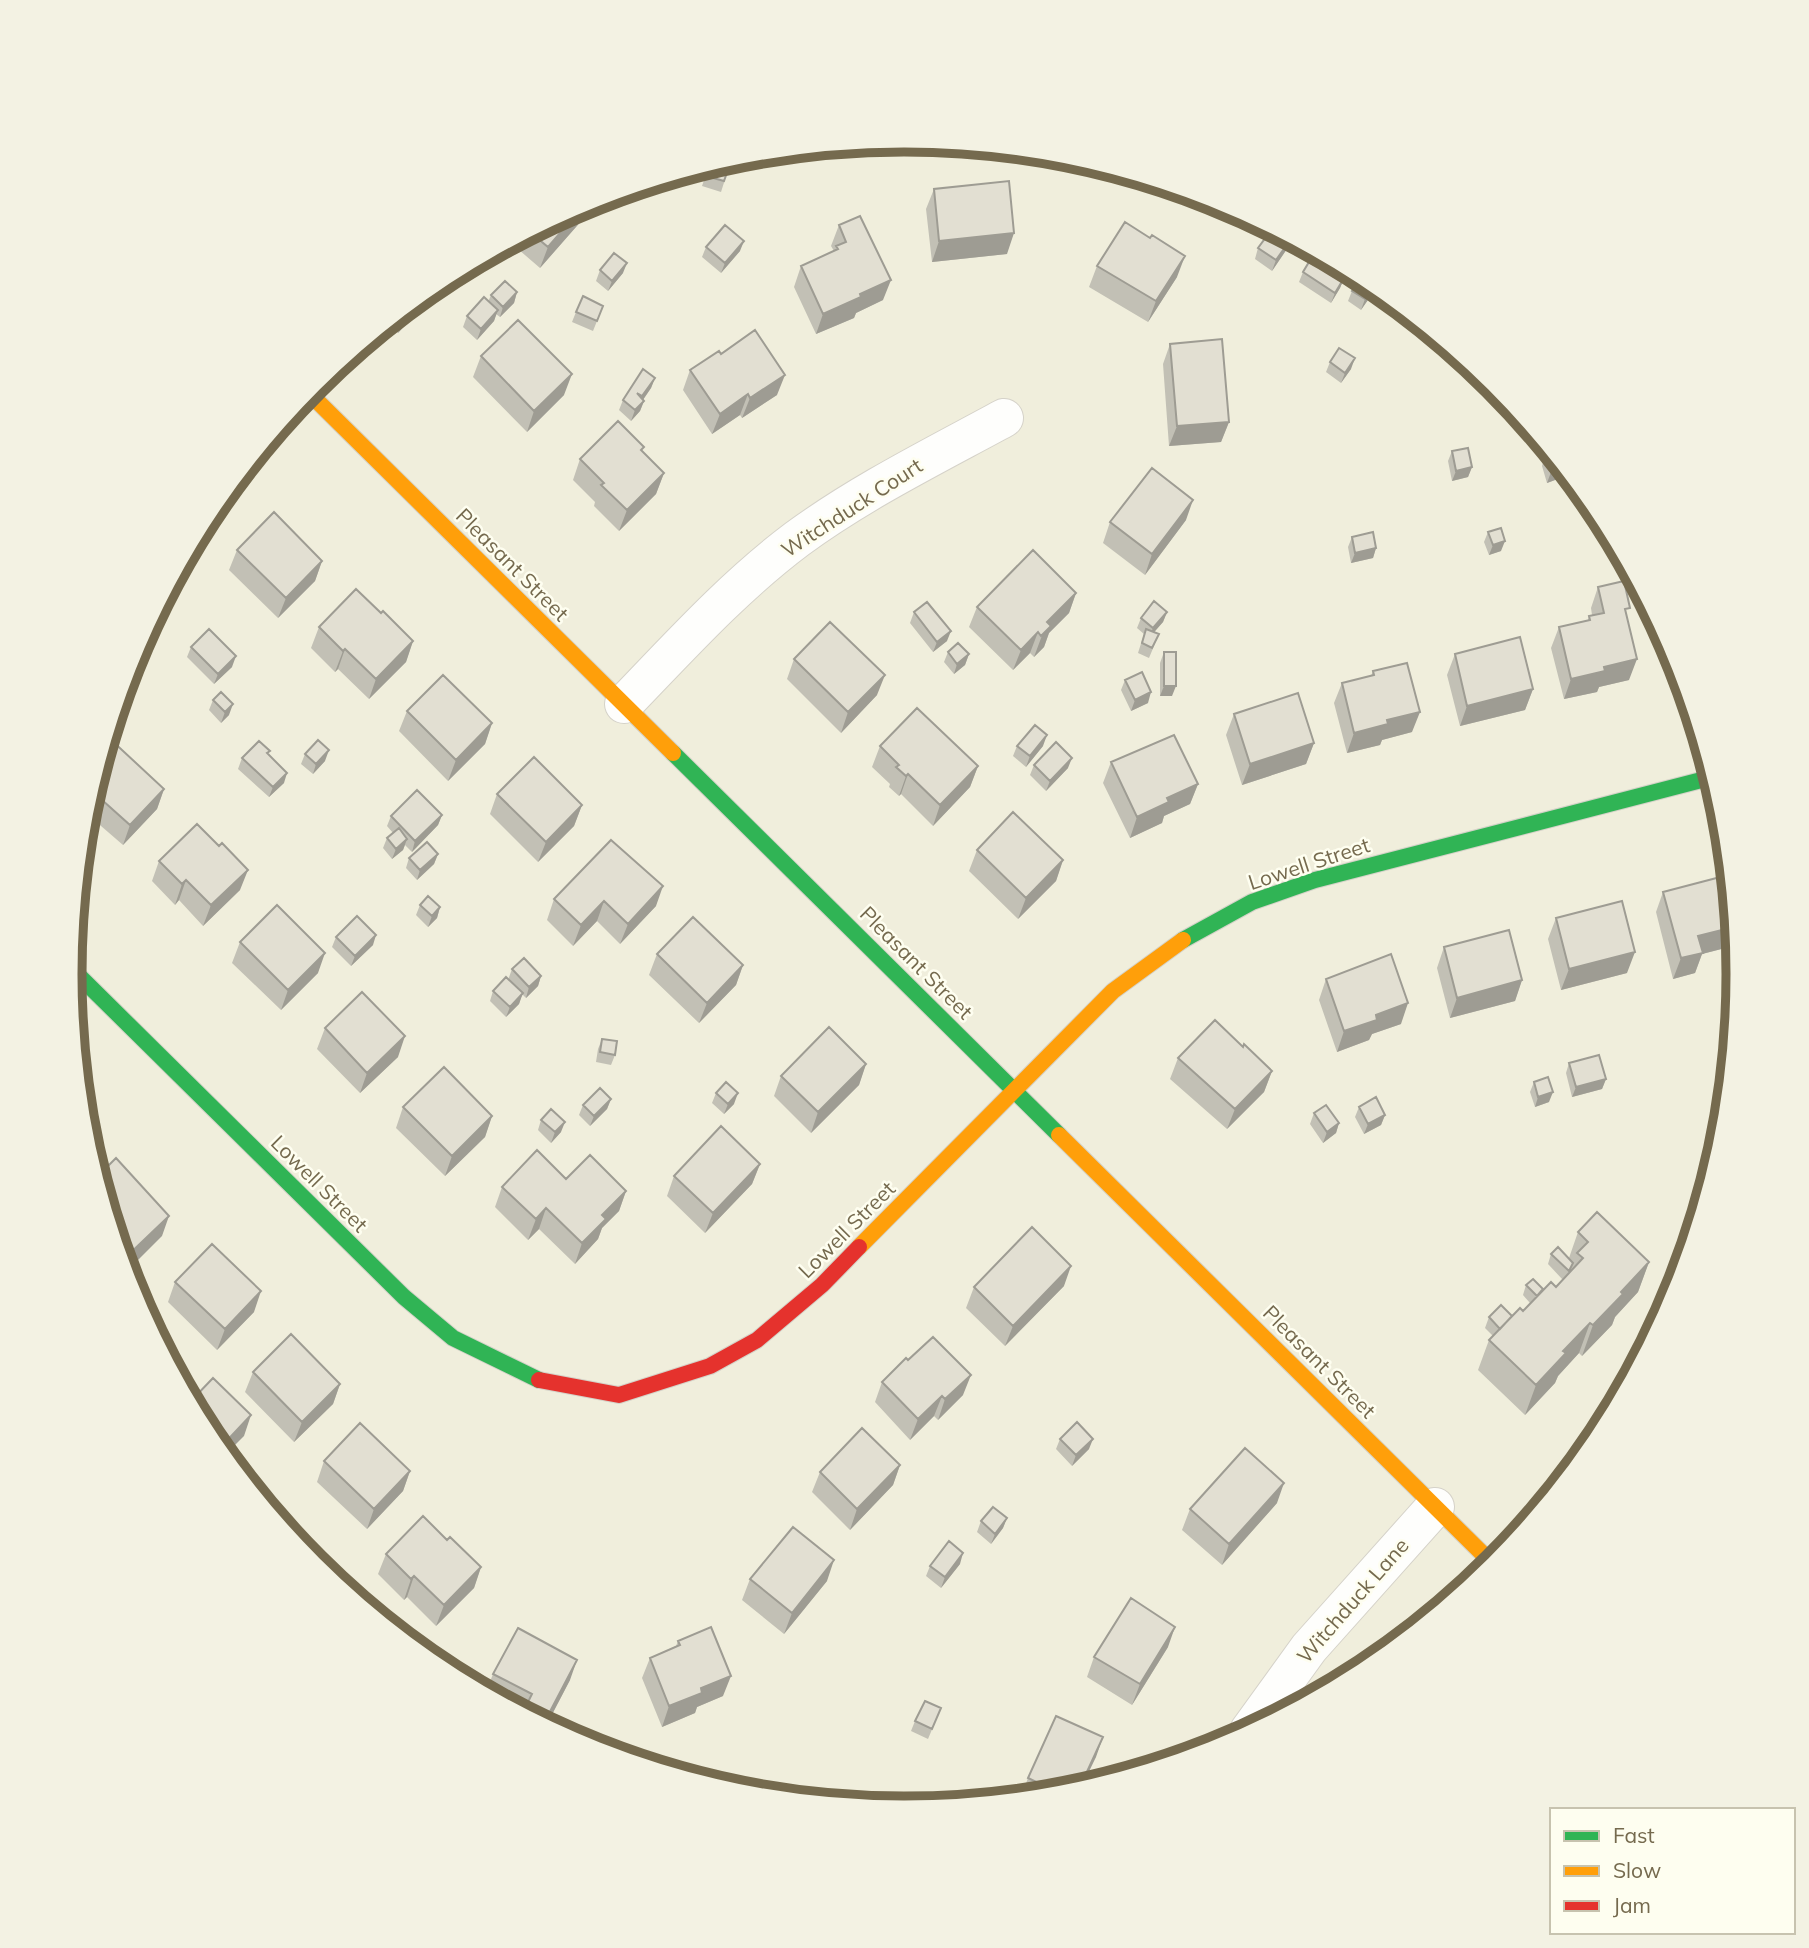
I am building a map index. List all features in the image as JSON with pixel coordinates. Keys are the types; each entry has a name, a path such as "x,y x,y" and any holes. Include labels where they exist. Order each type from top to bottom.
{"street":[{"name":"Pleasant Street","path":"316,400 1485,1556"},
{"name":"Witchduck Court","path":"624,704 727,598 797,539 883,484 1003,418"},
{"name":"Lowell Street","path":"82,979 404,1297 453,1338 544,1382 619,1395 710,1366 757,1340 822,1285 1113,991 1175,944 1252,902 1315,880 1703,780"},
{"name":"Witchduck Lane","path":"1261,1714 1309,1648 1435,1507"}],"shaded area":[{"path":"904,152 958,154 1012,159 1117,180 1169,195 1268,237 1316,262 1405,322 1447,356 1523,432 1557,473 1617,563 1664,659 1683,710 1699,761 1720,867 1727,974 1725,1028 1720,1081 1699,1187 1664,1289 1642,1338 1617,1385 1557,1475 1523,1516 1447,1592 1361,1658 1316,1686 1219,1734 1169,1753 1065,1780 1012,1789 904,1796 851,1794 797,1789 692,1768 640,1753 541,1711 493,1686 404,1626 362,1592 286,1516 252,1475 192,1385 145,1289 126,1238 110,1187 89,1081 82,974 84,920 89,867 110,761 145,659 167,610 192,563 252,473 286,432 362,356 448,290 493,262 590,214 640,195 744,168 797,159"}],"building":[{"path":"727,172 724,181 708,176"},
{"path":"1009,181 1014,233 939,241 934,189"},
{"path":"860,216 891,280 823,314 801,266 838,249 836,246 846,242 839,225"},
{"path":"1125,222 1185,256 1156,301 1097,266"},
{"path":"567,225 548,247 538,239"},
{"path":"725,225 744,241 725,263 706,247"},
{"path":"1267,236 1286,246 1276,260 1258,248"},
{"path":"614,253 627,263 612,281 600,270"},
{"path":"1311,259 1343,279 1335,293 1303,272"},
{"path":"505,281 517,292 503,307 491,295"},
{"path":"1355,286 1368,295 1365,299 1352,291"},
{"path":"583,296 603,306 597,321 576,312"},
{"path":"484,297 498,310 481,329 467,316"},
{"path":"518,320 572,374 534,411 481,356"},
{"path":"755,330 785,375 750,398 748,394 720,414 690,370 719,351 721,354"},
{"path":"1222,339 1229,422 1177,426 1170,344"},
{"path":"1339,348 1355,358 1345,373 1330,362"},
{"path":"643,369 655,378 642,396 637,393 644,401 635,410 623,400"},
{"path":"618,421 644,447 641,450 664,473 627,510 601,485 604,483 580,459"},
{"path":"1468,448 1472,467 1456,471 1452,451"},
{"path":"1152,468 1193,500 1152,554 1110,522"},
{"path":"274,512 322,561 286,598 237,550"},
{"path":"1501,528 1505,541 1493,545 1488,532"},
{"path":"1373,532 1376,548 1355,553 1352,537"},
{"path":"1033,550 1076,593 1047,622 1051,626 1041,636 1038,632 1021,650 977,607"},
{"path":"1624,581 1630,608 1625,609 1637,659 1604,667 1605,671 1571,679 1559,627 1590,620 1589,616 1604,613 1598,587"},
{"path":"356,589 413,641 376,679 319,627"},
{"path":"1154,601 1167,612 1153,628 1141,618"},
{"path":"927,602 951,631 937,642 914,612"},
{"path":"830,622 885,675 848,712 794,659"},
{"path":"209,629 236,656 218,674 191,647"},
{"path":"1146,629 1159,634 1152,648 1142,643"},
{"path":"1520,637 1533,689 1467,706 1455,654"},
{"path":"958,643 969,654 957,664 948,652"},
{"path":"1164,652 1176,652 1176,686 1164,686"},
{"path":"1407,663 1420,712 1387,720 1388,724 1354,733 1342,683 1374,675 1373,671"},
{"path":"1142,672 1151,692 1135,700 1125,680"},
{"path":"443,675 492,723 456,760 407,711"},
{"path":"221,692 233,704 225,712 213,700"},
{"path":"1298,693 1314,743 1250,764 1234,714"},
{"path":"917,708 978,766 940,805 908,774 906,776 896,767 899,765 880,746"},
{"path":"1035,725 1047,735 1030,756 1017,746"},
{"path":"1174,735 1198,784 1167,798 1169,802 1137,817 1111,762"},
{"path":"318,740 329,750 316,764 305,754"},
{"path":"259,741 287,773 273,787 242,758"},
{"path":"1056,742 1072,758 1050,781 1034,765"},
{"path":"115,744 164,789 130,825 101,799"},
{"path":"534,757 582,805 546,842 497,794"},
{"path":"417,790 442,815 415,841 391,816"},
{"path":"1013,812 1063,860 1026,898 977,850"},
{"path":"197,824 219,846 222,843 248,870 211,905 186,880 182,884 159,861"},
{"path":"399,828 407,839 396,849 387,838"},
{"path":"611,840 663,886 628,924 604,901 581,925 554,899"},
{"path":"427,842 438,854 420,870 409,858"},
{"path":"1721,877 1725,929 1698,936 1703,953 1681,958 1663,892"},
{"path":"428,896 440,907 432,916 420,905"},
{"path":"1622,901 1635,952 1569,969 1556,918"},
{"path":"277,905 325,953 288,990 240,942"},
{"path":"357,916 376,935 355,956 336,937"},
{"path":"693,917 743,965 707,1003 657,954"},
{"path":"1509,930 1522,980 1457,998 1444,947"},
{"path":"1391,954 1408,1003 1376,1015 1377,1020 1344,1031 1326,979"},
{"path":"524,958 541,976 529,987 512,969"},
{"path":"506,977 523,993 510,1007 493,991"},
{"path":"362,992 405,1036 367,1073 325,1028"},
{"path":"1215,1020 1272,1071 1235,1109 1178,1058"},
{"path":"829,1027 866,1064 818,1112 781,1076"},
{"path":"602,1039 617,1041 615,1055 600,1052"},
{"path":"1599,1055 1606,1079 1576,1087 1569,1063"},
{"path":"444,1067 492,1116 452,1156 403,1107"},
{"path":"1548,1077 1553,1092 1538,1097 1534,1082"},
{"path":"726,1082 738,1093 728,1104 716,1093"},
{"path":"600,1088 611,1099 594,1116 583,1105"},
{"path":"1376,1097 1385,1115 1368,1124 1359,1107"},
{"path":"1326,1105 1339,1123 1327,1132 1314,1113"},
{"path":"551,1109 565,1122 555,1132 541,1120"},
{"path":"721,1126 760,1164 713,1213 674,1176"},
{"path":"537,1150 566,1179 590,1155 626,1191 602,1215 606,1219 582,1243 546,1208 536,1219 502,1187"},
{"path":"116,1158 169,1216 131,1252 110,1187 106,1168"},
{"path":"1597,1212 1649,1262 1621,1292 1623,1294 1563,1351 1566,1353 1536,1385 1489,1340 1520,1308 1523,1311 1551,1282 1556,1287 1583,1258 1577,1253 1588,1242 1578,1232"},
{"path":"1032,1227 1071,1266 1013,1326 974,1287"},
{"path":"212,1244 261,1291 225,1329 175,1282"},
{"path":"1558,1247 1573,1263 1569,1271 1551,1254"},
{"path":"1533,1279 1543,1289 1537,1296 1526,1285"},
{"path":"1501,1305 1512,1316 1500,1329 1489,1317"},
{"path":"291,1334 340,1384 302,1422 253,1372"},
{"path":"933,1337 971,1375 945,1399 942,1396 918,1419 882,1382 906,1358 908,1360"},
{"path":"213,1378 251,1415 227,1440 198,1394"},
{"path":"1077,1422 1093,1439 1076,1455 1060,1439"},
{"path":"360,1423 410,1471 374,1509 324,1461"},
{"path":"862,1428 900,1465 857,1509 820,1472"},
{"path":"1245,1448 1284,1483 1229,1544 1190,1509"},
{"path":"993,1507 1007,1518 995,1534 981,1521"},
{"path":"423,1516 447,1540 450,1537 481,1567 444,1605 414,1576 411,1579 386,1554"},
{"path":"793,1527 834,1560 792,1613 750,1579"},
{"path":"949,1541 963,1553 945,1577 930,1566"},
{"path":"1131,1598 1175,1627 1140,1684 1094,1657"},
{"path":"711,1627 731,1676 701,1688 702,1693 669,1706 650,1658 680,1645 678,1641"},
{"path":"518,1628 577,1660 548,1714 527,1704 532,1694 493,1674"},
{"path":"925,1701 941,1708 932,1729 915,1721"},
{"path":"1056,1716 1103,1737 1085,1775 1041,1784 1028,1778"}],"traffic: fast":[{"path":"673,753 1059,1135"},
{"path":"1183,940 1252,902 1315,880 1703,780"},
{"path":"82,979 404,1297 453,1338 539,1380"}],"traffic: slow":[{"path":"316,400 673,753"},
{"path":"859,1247 1113,991 1183,940"},
{"path":"1059,1135 1485,1556"}],"traffic: jam":[{"path":"539,1380 619,1395 710,1366 757,1340 822,1285 859,1247"}]}
